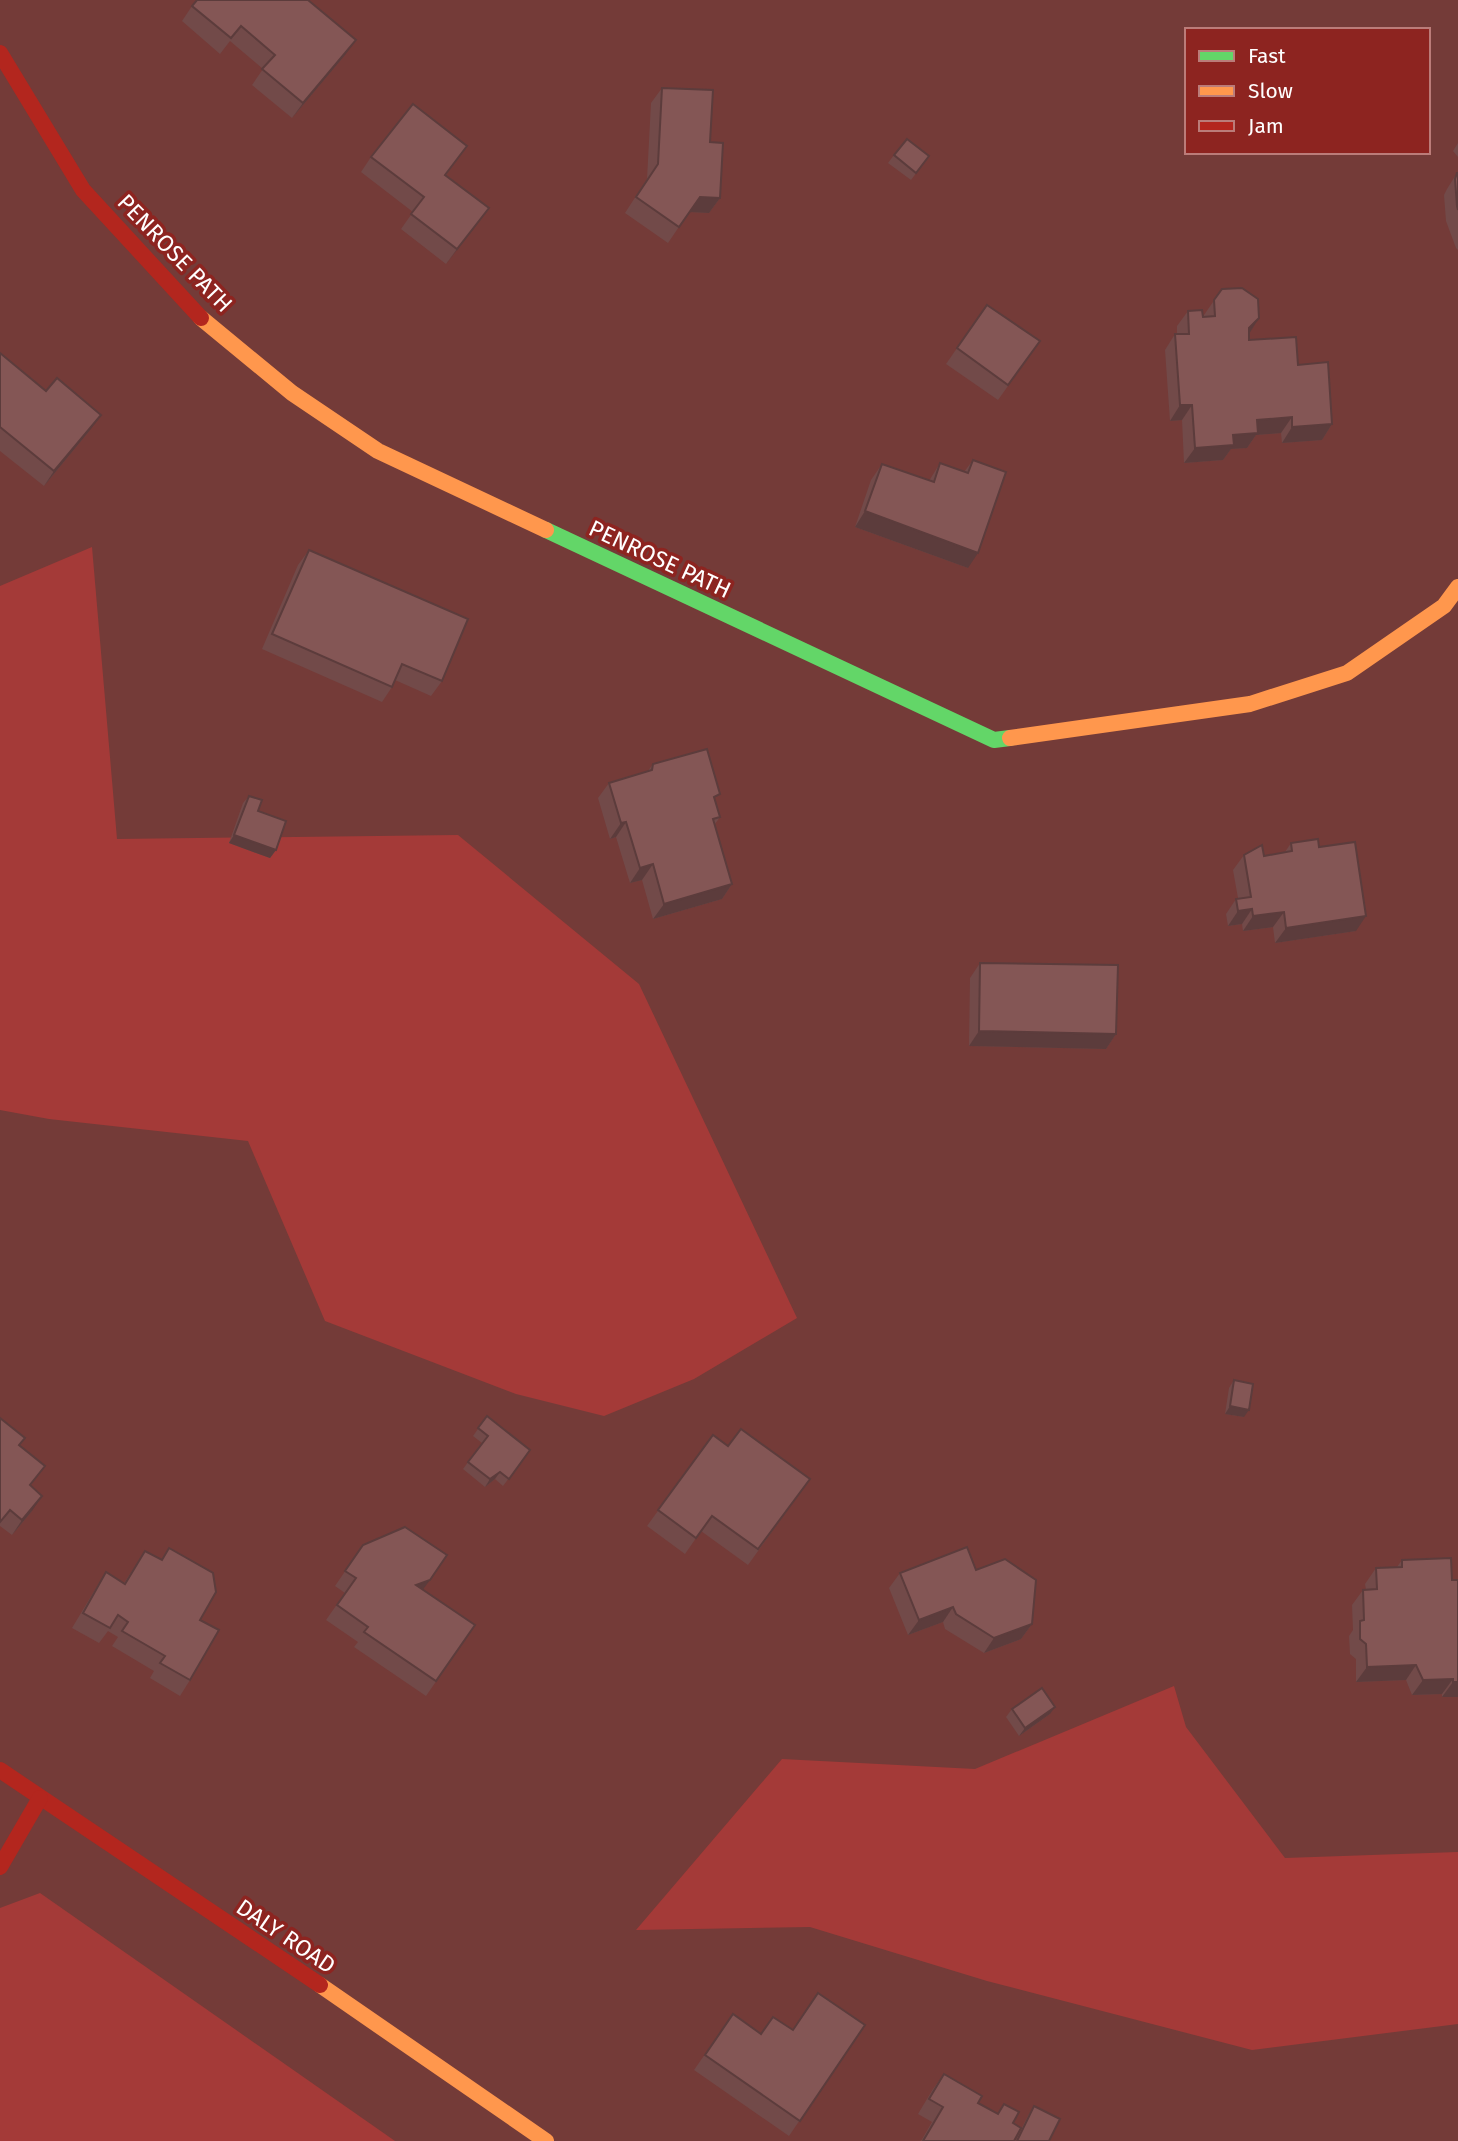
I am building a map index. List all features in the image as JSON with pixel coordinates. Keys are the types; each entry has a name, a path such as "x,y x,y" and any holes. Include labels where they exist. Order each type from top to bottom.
{"street":[{"name":"PENROSE PATH","path":"0,53 83,190 197,315 300,399 377,452 994,740 1250,704 1347,673 1444,606 1458,587"},
{"name":"DALY ROAD","path":"0,1770 546,2141"},
{"path":"0,1867 40,1798"}],"shaded area":[{"path":"92,547 117,839 458,835 639,984 797,1318 694,1379 604,1416 516,1394 325,1321 248,1141 49,1119 0,1110 0,586"},
{"path":"1174,1686 1186,1727 1285,1858 1458,1852 1458,2024 1252,2050 987,1981 810,1927 636,1930 782,1759 975,1769"},
{"path":"40,1893 395,2141 0,2141 0,1908"}],"building":[{"path":"197,0 308,0 356,40 303,103 262,69 275,55 241,26 231,38 192,6"},
{"path":"662,88 713,90 710,142 723,143 720,198 700,197 679,227 636,197 658,164"},
{"path":"413,104 467,146 445,175 489,208 457,249 411,214 424,197 371,157"},
{"path":"907,139 929,156 916,173 894,155"},
{"path":"1458,173 1458,210 1455,179"},
{"path":"1242,288 1258,299 1259,318 1249,328 1249,340 1296,337 1298,365 1328,362 1332,424 1292,427 1292,417 1257,420 1258,433 1233,435 1234,445 1195,448 1192,405 1180,405 1175,334 1189,334 1188,311 1202,310 1203,317 1215,316 1214,300 1222,289"},
{"path":"987,305 1040,341 1008,385 957,348"},
{"path":"0,353 46,391 57,378 101,415 54,471 0,427"},
{"path":"973,460 1006,472 978,553 865,511 882,464 934,482 940,463 968,473"},
{"path":"309,550 468,619 442,681 402,664 392,687 272,634"},
{"path":"707,749 720,794 714,797 720,817 713,819 732,884 664,904 653,864 640,868 626,822 621,823 609,783 652,770 653,764"},
{"path":"249,796 262,800 258,811 286,821 276,850 234,835"},
{"path":"1318,839 1319,847 1355,842 1366,916 1286,928 1284,912 1253,916 1252,909 1238,911 1236,899 1251,897 1244,855 1262,845 1264,856 1292,851 1291,843"},
{"path":"980,963 1118,965 1116,1034 979,1031"},
{"path":"1234,1380 1253,1384 1249,1410 1230,1406"},
{"path":"487,1416 530,1450 509,1479 500,1472 490,1479 468,1462 488,1436 478,1428"},
{"path":"0,1418 25,1438 19,1445 45,1466 30,1485 42,1496 22,1520 10,1510 0,1522"},
{"path":"741,1429 810,1479 758,1549 712,1516 696,1538 658,1510 713,1435 728,1446"},
{"path":"405,1527 447,1555 430,1580 416,1585 475,1625 436,1681 364,1632 368,1627 337,1605 356,1578 345,1571 363,1545"},
{"path":"967,1547 976,1570 1005,1559 1036,1580 1032,1624 994,1638 956,1614 953,1607 919,1620 900,1573"},
{"path":"169,1548 213,1573 216,1592 200,1620 219,1630 190,1680 160,1663 165,1656 122,1631 128,1622 118,1615 110,1628 83,1613 106,1572 125,1584 145,1551 162,1560"},
{"path":"1451,1558 1452,1580 1458,1580 1458,1682 1453,1682 1453,1679 1423,1680 1416,1665 1367,1667 1366,1644 1360,1639 1360,1621 1364,1620 1363,1590 1377,1589 1376,1568 1402,1567 1402,1560"},
{"path":"1042,1688 1055,1707 1025,1728 1012,1709"},
{"path":"818,1993 865,2025 800,2121 705,2055 733,2014 761,2034 773,2017 793,2030"},
{"path":"944,2074 982,2096 978,2103 998,2114 1004,2104 1019,2112 1013,2123 1021,2128 1014,2141 923,2141 943,2107 929,2099"},
{"path":"1034,2106 1060,2119 1049,2141 1017,2141"}],"traffic: fast":[{"path":"546,530 994,740 1010,738"}],"traffic: slow":[{"path":"201,318 292,393 378,451 546,530"},
{"path":"1010,738 1250,704 1347,673 1444,606 1458,587"},
{"path":"320,1985 546,2141"}],"traffic: jam":[{"path":"0,53 83,190 201,318"},
{"path":"0,1770 320,1985"},
{"path":"0,1867 40,1798"}]}
